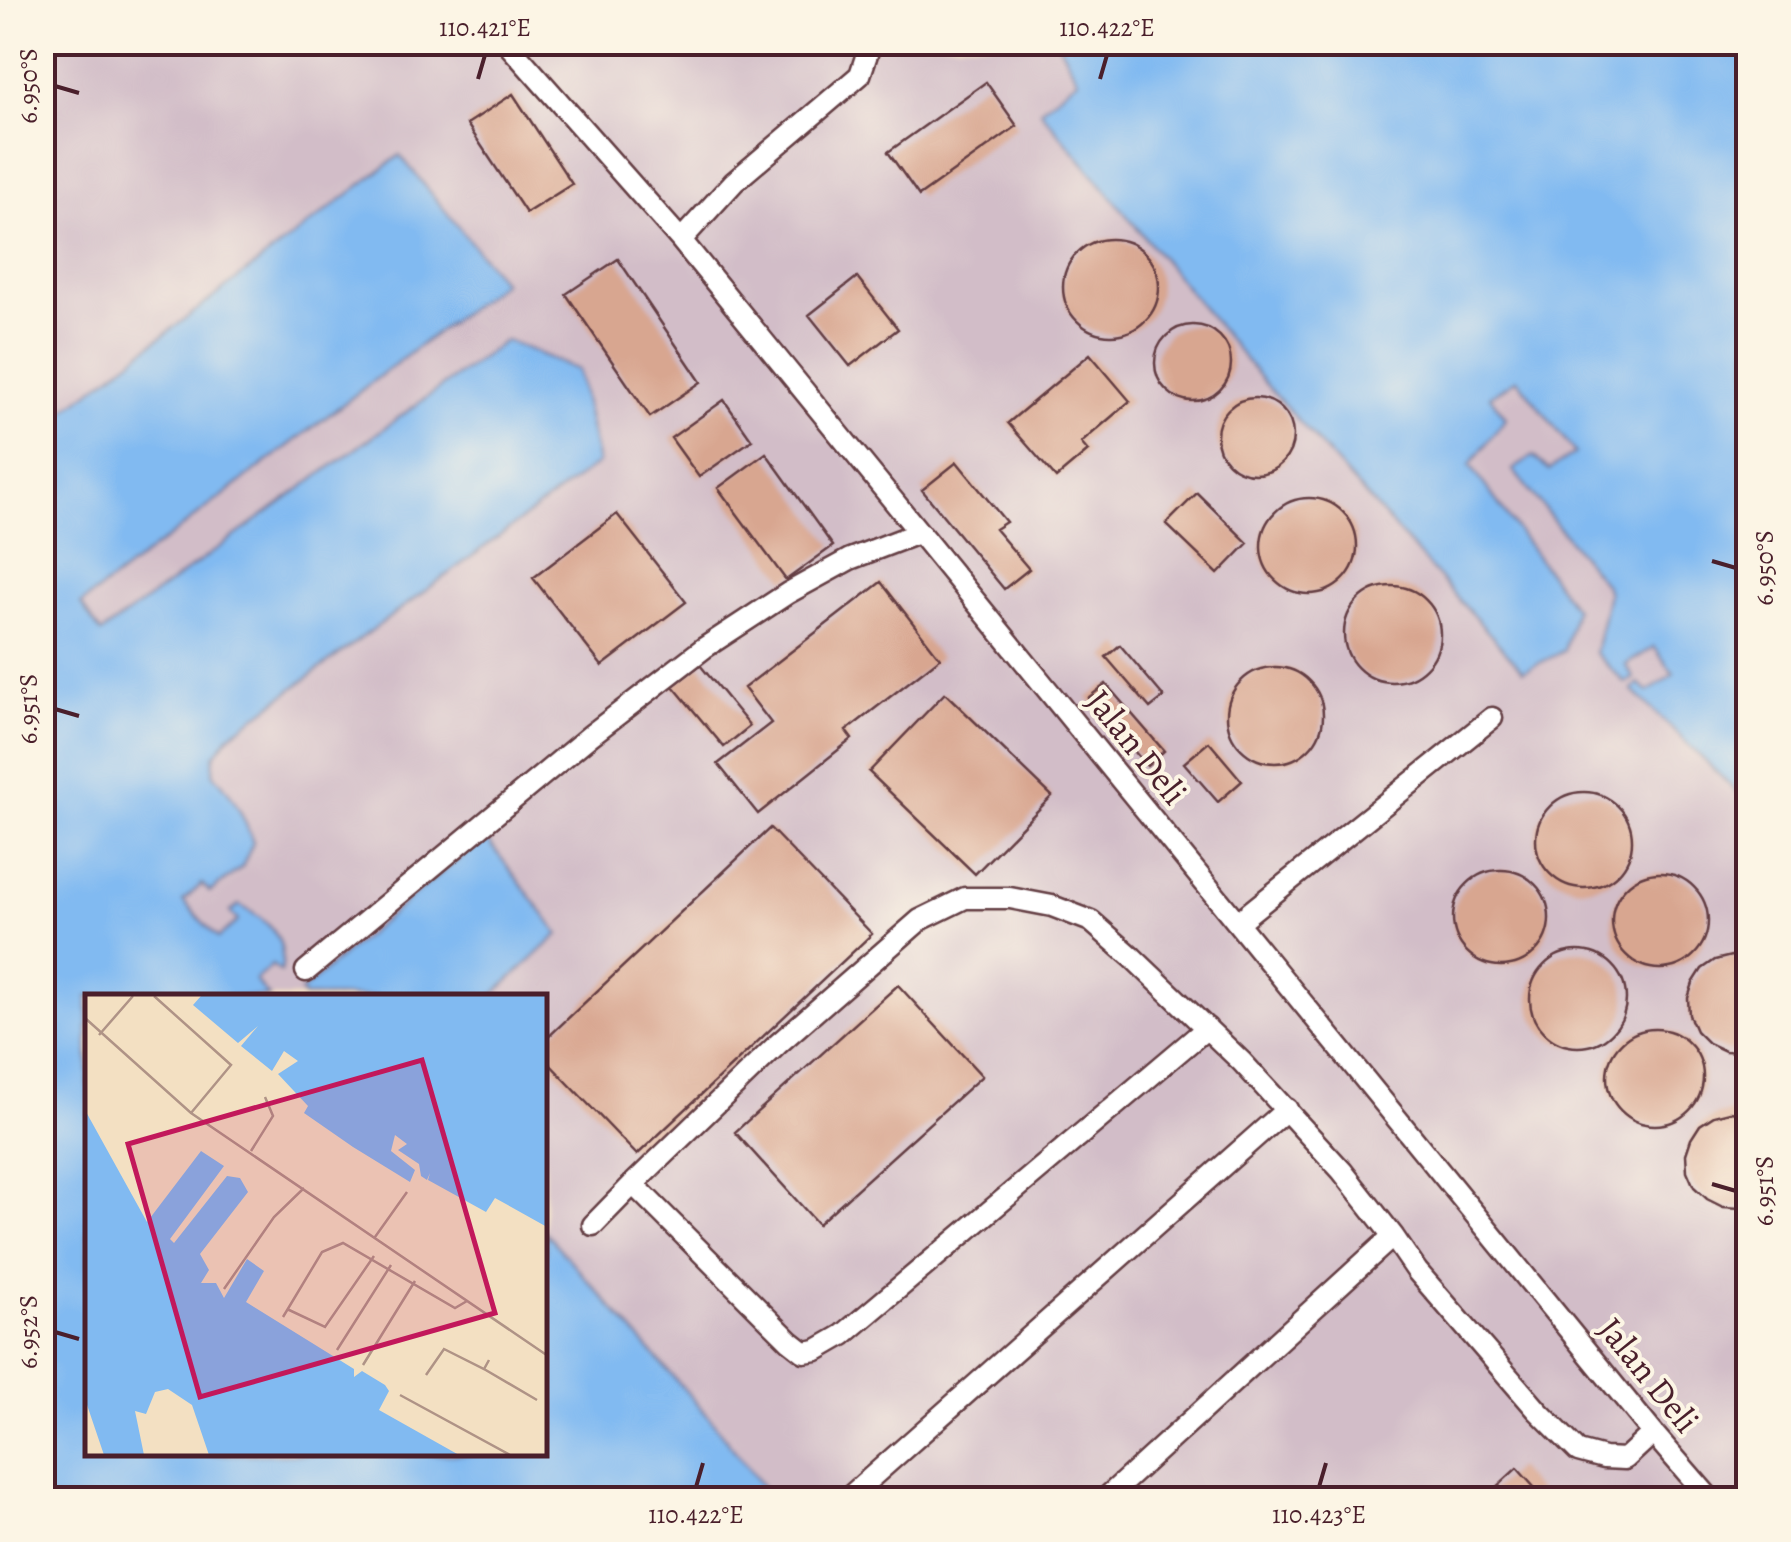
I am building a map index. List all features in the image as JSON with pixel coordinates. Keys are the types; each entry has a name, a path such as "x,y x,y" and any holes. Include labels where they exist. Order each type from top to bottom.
{"lane":[{"name":"Jalan Deli","path":"506,42 681,240 1710,1500"},
{"path":"681,240 734,182 860,75 871,42"},
{"path":"306,971 591,735 704,648 788,592 850,559 918,533"},
{"path":"1238,922 1492,718"},
{"path":"594,1225 778,1044 920,920 965,898 1010,898 1052,906 1092,921 1207,1028 1286,1109 1342,1170 1417,1271 1578,1451 1625,1459 1653,1432"},
{"path":"633,1184 790,1341 804,1352 816,1350 843,1335 1207,1028"},
{"path":"847,1499 1286,1109"},
{"path":"1104,1500 1393,1236"}],"shaded area":[{"path":"43,43 1058,43 1078,79 1040,111 1262,380 1523,671 1575,609 1470,465 1506,419 1490,396 1516,378 1575,453 1548,470 1513,470 1604,584 1608,593 1596,653 1625,666 1653,646 1674,673 1648,693 1633,690 1748,803 1748,1499 784,1500 768,1493 708,1415 548,1235 548,994 494,994 559,934 486,839 438,874 301,991 302,994 267,994 255,980 272,964 280,971 283,949 269,926 252,912 238,906 230,912 238,921 218,939 182,901 202,884 211,892 225,786 213,773 214,756 229,736 598,463 506,341 101,633 81,603 503,282 400,156 43,427"}],"water":[{"path":"1058,43 1748,43 1748,803 1632,690 1639,684 1648,692 1674,674 1654,647 1626,665 1634,678 1625,683 1595,653 1608,593 1604,584 1513,470 1533,456 1549,470 1575,453 1517,379 1490,396 1506,418 1470,465 1575,609 1564,651 1523,671 1262,380 1040,110 1078,79"},
{"path":"400,155 503,282 81,604 101,633 506,340 578,370 598,463 229,736 214,756 213,773 237,806 253,843 242,867 210,892 202,884 183,901 218,938 238,921 230,912 239,905 274,931 281,949 281,972 272,965 255,980 267,994 85,994 85,1457 548,1457 548,1235 708,1416 767,1493 784,1499 43,1499 43,427"},
{"path":"486,838 559,934 494,994 302,994 346,952"}],"building":[{"path":"986,82 1017,126 919,196 888,152"},
{"path":"513,94 572,184 526,213 467,124"},
{"path":"1111,239 1129,243 1145,253 1155,269 1159,287 1155,305 1145,321 1129,331 1111,335 1093,331 1077,321 1067,305 1063,287 1067,269 1077,253 1093,243"},
{"path":"618,259 701,382 650,417 566,294"},
{"path":"857,277 898,329 850,366 809,315"},
{"path":"1193,325 1220,336 1231,363 1220,390 1193,401 1166,390 1155,363 1166,336"},
{"path":"1090,354 1130,401 1081,443 1088,451 1056,478 1008,423"},
{"path":"1255,398 1282,409 1293,436 1282,463 1255,474 1228,463 1217,436 1228,409"},
{"path":"724,400 752,440 699,477 671,438"},
{"path":"766,453 833,546 786,580 718,488"},
{"path":"957,462 1006,522 995,529 1029,569 1004,589 922,490"},
{"path":"1197,493 1248,543 1218,574 1166,524"},
{"path":"1309,498 1327,502 1343,512 1353,528 1357,546 1353,564 1343,580 1327,590 1309,594 1291,590 1275,580 1265,564 1261,546 1265,528 1275,512 1291,502"},
{"path":"617,514 686,602 602,666 533,578"},
{"path":"881,582 940,658 846,731 852,739 758,814 718,764 771,723 744,688"},
{"path":"1392,586 1410,590 1426,600 1436,616 1440,634 1436,652 1426,668 1410,678 1392,682 1374,678 1358,668 1348,652 1344,634 1348,616 1358,600 1374,590"},
{"path":"1120,645 1164,697 1150,708 1106,657"},
{"path":"700,665 750,726 724,747 673,686"},
{"path":"1275,667 1293,671 1309,681 1319,697 1323,715 1319,733 1309,749 1293,759 1275,763 1257,759 1241,749 1231,733 1227,715 1231,697 1241,681 1257,671"},
{"path":"1106,684 1164,751 1147,766 1088,698"},
{"path":"945,693 1052,796 975,874 869,772"},
{"path":"1209,742 1242,781 1218,802 1184,763"},
{"path":"1584,792 1602,796 1618,806 1628,822 1632,840 1628,858 1618,874 1602,884 1584,888 1566,884 1550,874 1540,858 1536,840 1540,822 1550,806 1566,796"},
{"path":"770,828 872,934 637,1155 548,1062 548,1037"},
{"path":"1501,870 1519,874 1535,884 1545,900 1549,918 1545,936 1535,952 1519,962 1501,966 1483,962 1467,952 1457,936 1453,918 1457,900 1467,884 1483,874"},
{"path":"1660,873 1678,877 1694,887 1704,903 1708,921 1704,939 1694,955 1678,965 1660,969 1642,965 1626,955 1616,939 1612,921 1616,903 1626,887 1642,877"},
{"path":"1578,951 1596,955 1612,965 1622,981 1626,999 1622,1017 1612,1033 1596,1043 1578,1047 1560,1043 1544,1033 1534,1017 1530,999 1534,981 1544,965 1560,955"},
{"path":"1731,956 1748,957 1748,1050 1743,1052 1725,1051 1708,1043 1696,1031 1689,1015 1688,998 1702,969"},
{"path":"898,985 982,1076 818,1224 735,1132"},
{"path":"1655,1029 1673,1033 1689,1043 1699,1059 1703,1077 1699,1095 1689,1111 1673,1121 1655,1125 1637,1121 1621,1111 1611,1095 1607,1077 1611,1059 1621,1043 1637,1033"},
{"path":"1730,1112 1748,1114 1748,1205 1741,1208 1723,1207 1707,1199 1694,1187 1687,1171 1686,1154 1700,1125"},
{"path":"1517,1468 1543,1497 1540,1500 1482,1500"}]}
